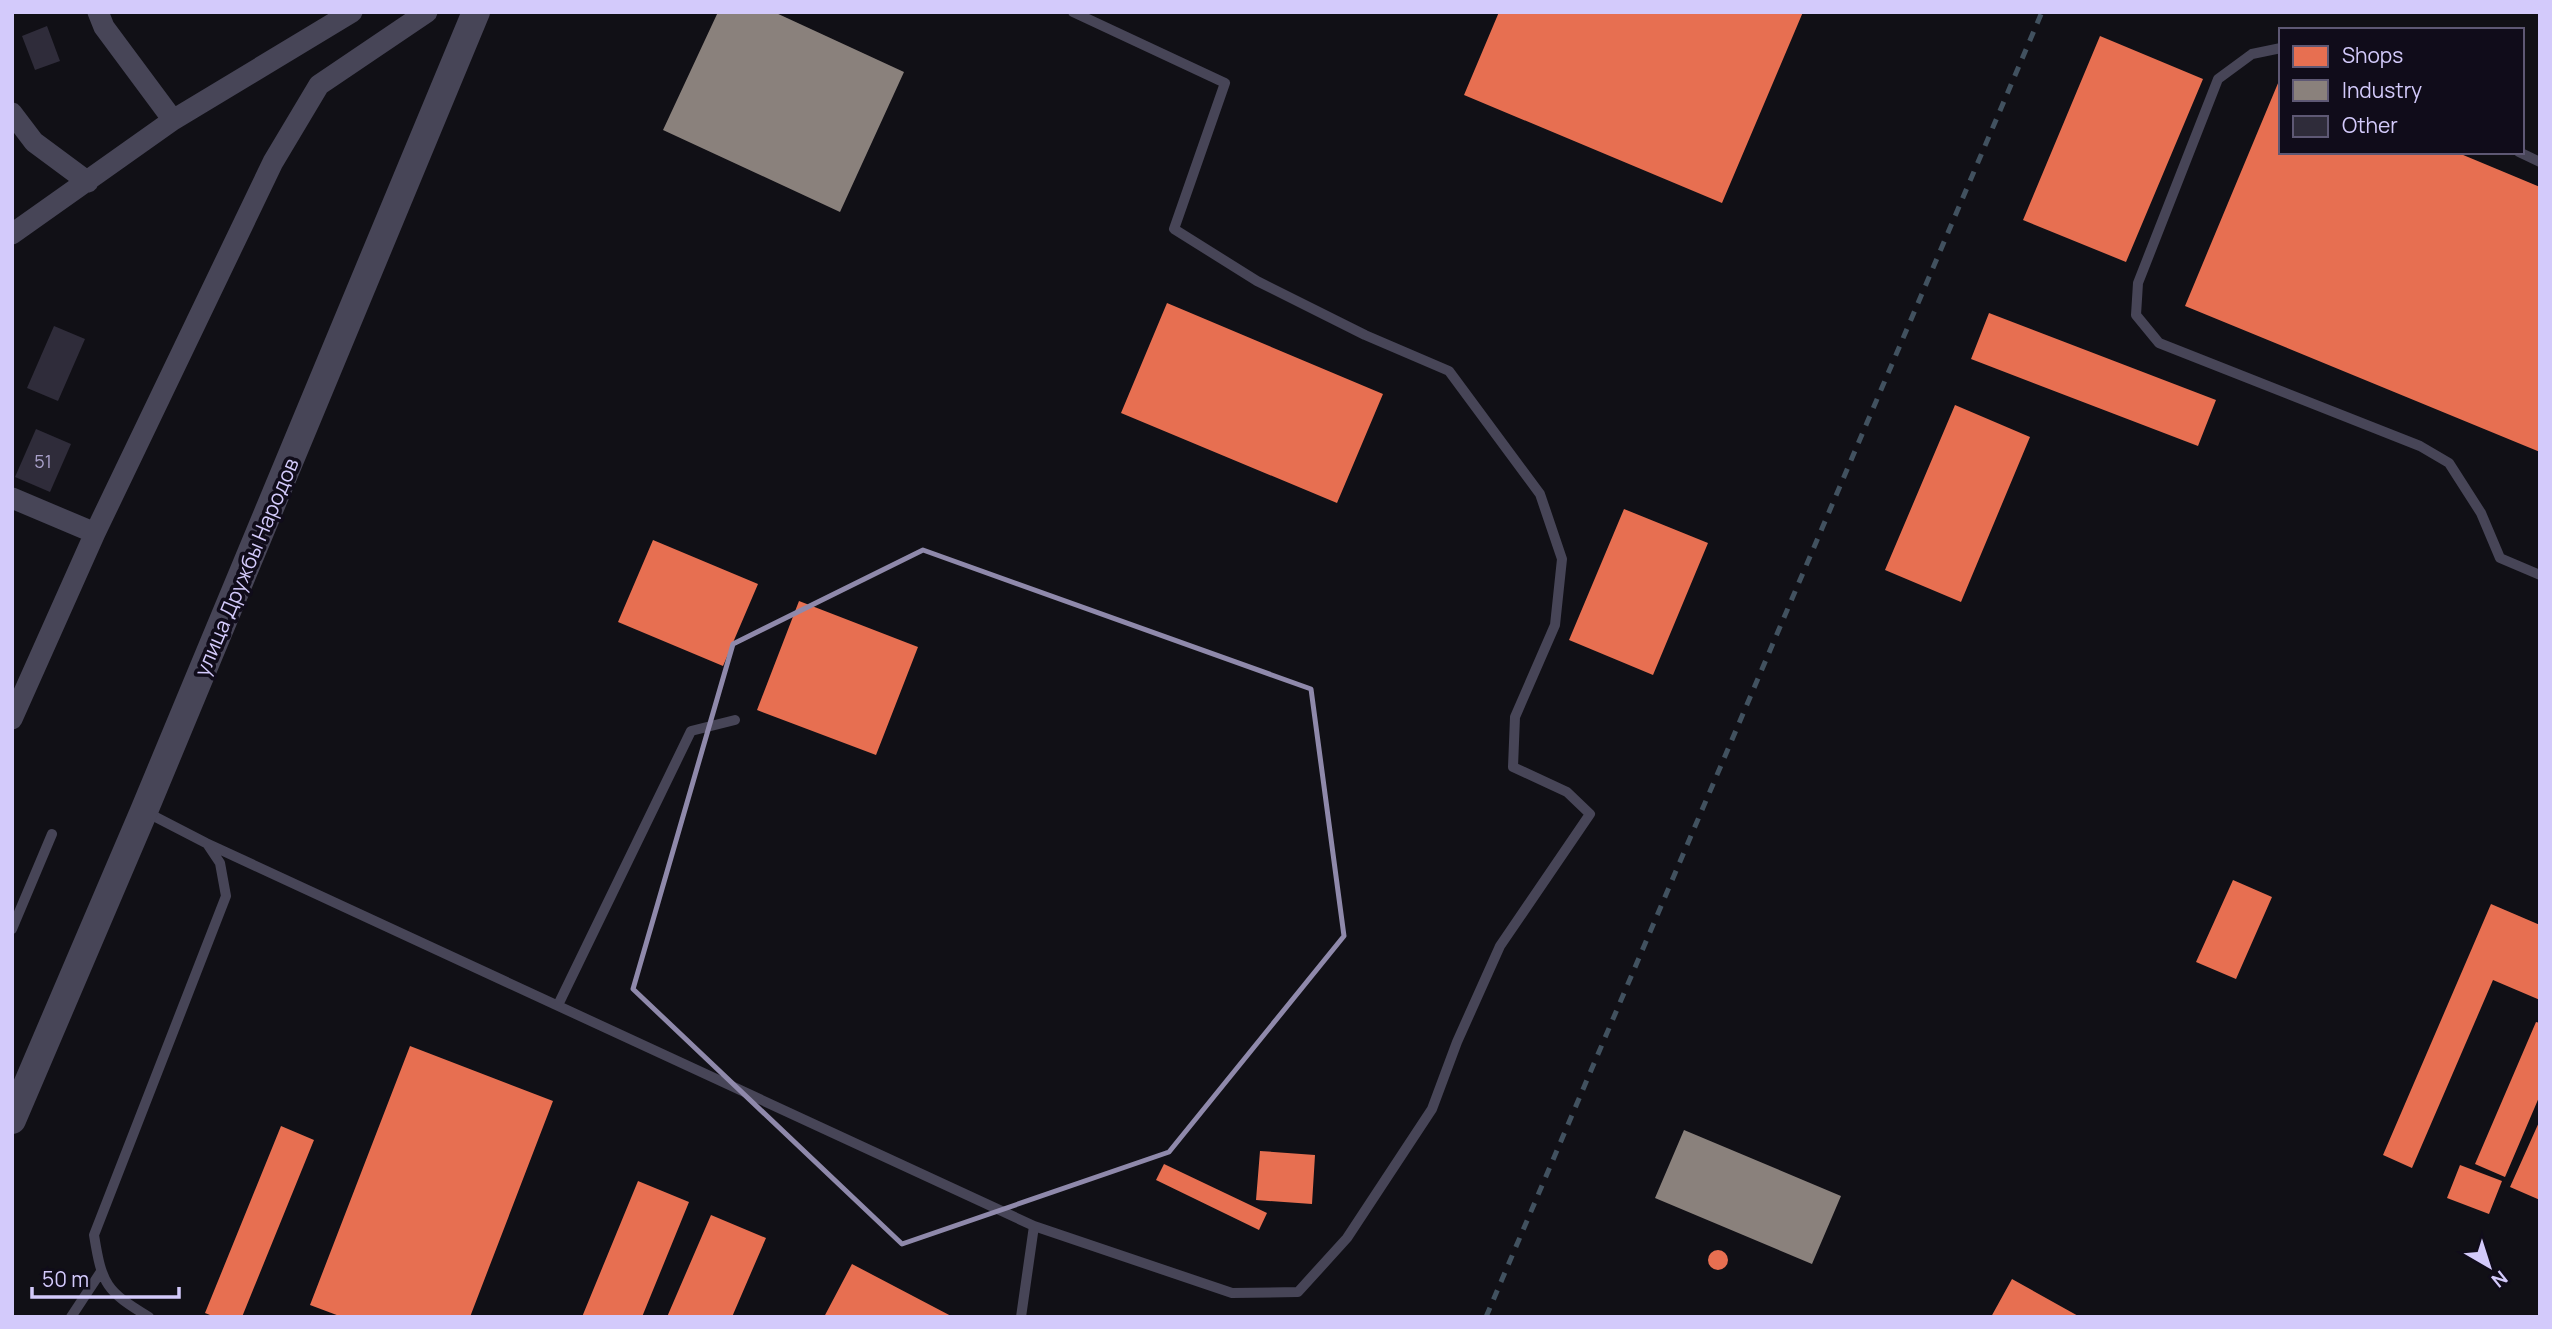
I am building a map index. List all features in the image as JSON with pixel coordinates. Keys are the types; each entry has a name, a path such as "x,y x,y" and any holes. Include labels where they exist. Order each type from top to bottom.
{"street":[{"path":"98,12 104,27 173,120"},
{"path":"12,234 173,120 352,12"},
{"path":"12,719 21,674 95,533 273,162 319,85 427,12"},
{"name":"улица Дружбы Народов","path":"12,1121 477,12"},
{"path":"12,113 34,142 88,182"},
{"path":"12,498 95,533"}],"lane":[{"path":"144,811 1034,1226 1232,1293 1298,1292 1347,1238 1432,1109 1457,1042 1500,946 1590,814 1567,792 1513,767 1515,716 1555,625 1562,559 1540,494 1449,371 1365,335 1257,281 1174,229 1225,83 1073,12"},
{"path":"2279,48 2252,54 2218,79 2138,283 2136,315 2159,343 2420,446 2449,463 2481,513 2500,558 2540,575"},
{"path":"2523,154 2540,162"},
{"path":"558,1005 691,731 735,720"},
{"path":"12,929 52,834"},
{"path":"149,1317 119,1299 100,1273 94,1236 226,896 220,863 206,842"},
{"path":"1021,1317 1034,1226"},
{"path":"71,1317 100,1273"}],"highlighted area":[{"path":"923,550 1311,689 1344,936 1169,1152 902,1244 633,989 733,644"}],"building: Shops":[{"path":"1499,12 1803,12 1722,203 1464,95"},
{"path":"2100,36 2203,79 2126,262 2023,220"},
{"path":"2279,81 2279,154 2461,154 2540,187 2540,452 2185,306"},
{"path":"1167,303 1383,394 1337,503 1121,413"},
{"path":"1989,313 2216,400 2198,446 1971,359"},
{"path":"1955,405 2030,437 1961,602 1885,570"},
{"path":"1624,509 1708,543 1653,675 1569,640"},
{"path":"653,540 758,584 723,666 618,622"},
{"path":"799,601 918,647 876,755 757,710"},
{"path":"2233,880 2272,897 2236,979 2196,962"},
{"path":"2491,904 2540,925 2540,1000 2493,980 2412,1168 2383,1155"},
{"path":"2536,1022 2540,1023 2540,1095 2505,1177 2475,1164"},
{"path":"410,1046 553,1101 470,1317 342,1317 310,1305"},
{"path":"2540,1120 2540,1200 2510,1187"},
{"path":"281,1126 314,1140 242,1317 215,1317 205,1313"},
{"path":"1260,1151 1315,1155 1312,1204 1256,1200"},
{"path":"1164,1164 1267,1213 1259,1230 1156,1180"},
{"path":"2460,1165 2502,1181 2489,1214 2447,1198"},
{"path":"638,1181 689,1202 642,1317 582,1317"},
{"path":"711,1215 766,1238 732,1317 667,1317"},
{"path":"1714,1250 1722,1250 1728,1260 1722,1270 1714,1270 1708,1264 1708,1256"},
{"path":"852,1264 953,1317 824,1317"},
{"path":"2012,1279 2080,1317 1991,1317"}],"building: Industry":[{"path":"718,12 774,12 904,72 840,212 663,130"},
{"path":"1684,1130 1841,1196 1812,1264 1655,1198"}],"building: Other":[{"path":"47,26 60,61 35,70 22,36"},
{"path":"54,326 85,339 58,401 27,388"},
{"path":"36,429 71,444 50,492 15,477"}],"railway":[{"path":"1486,1317 2042,12"}]}
